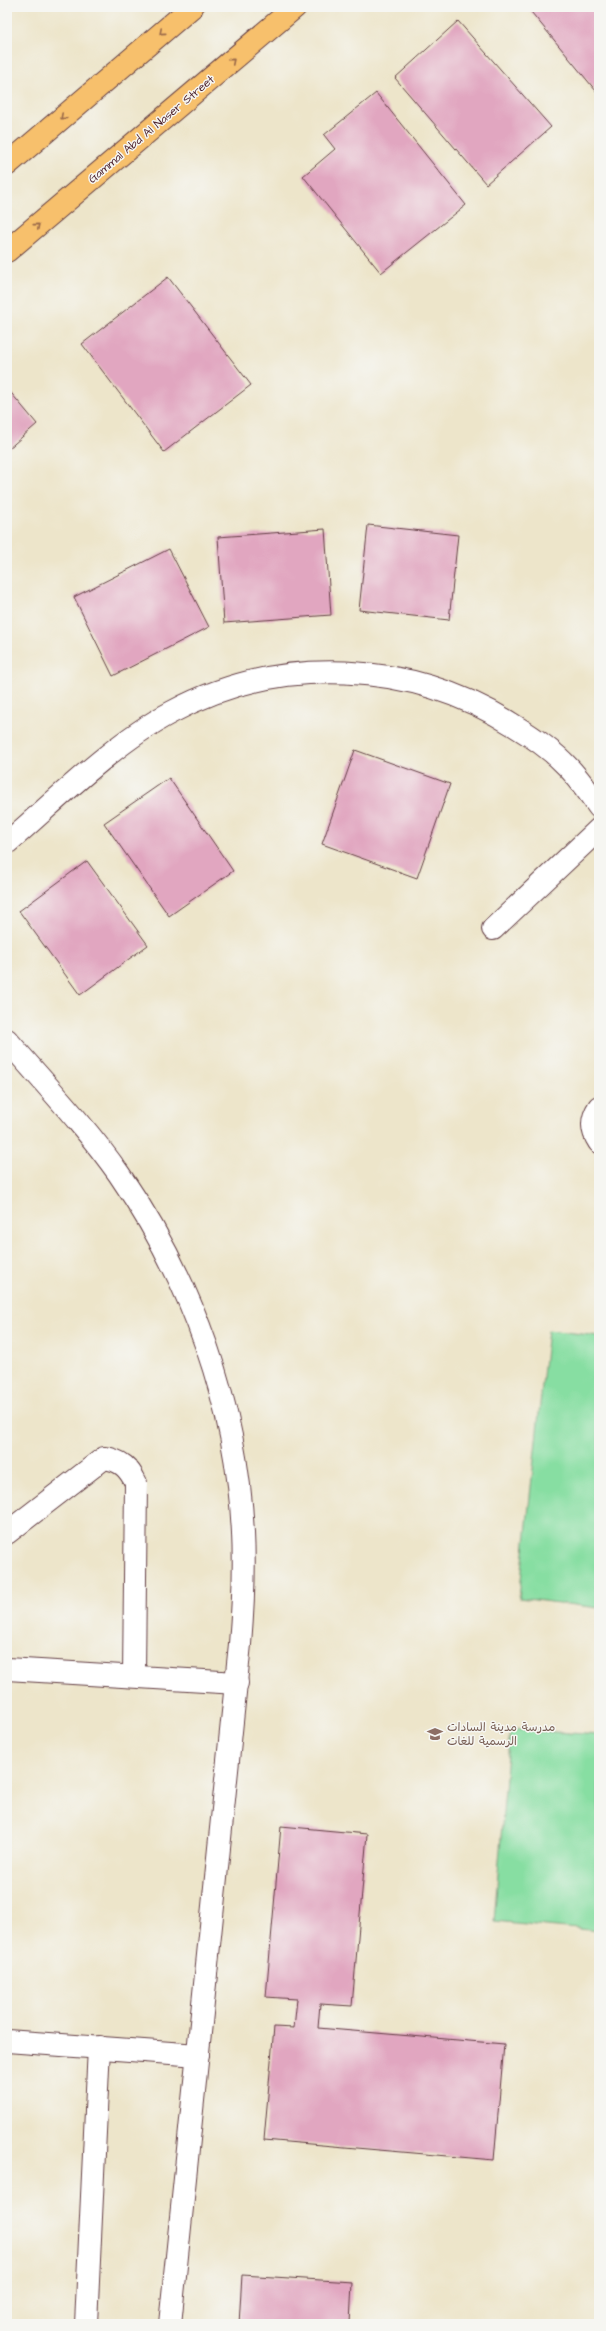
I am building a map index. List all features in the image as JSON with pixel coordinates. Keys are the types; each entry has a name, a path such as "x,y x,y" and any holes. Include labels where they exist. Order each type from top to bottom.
{"main road":[{"path":"7,165 192,7"},
{"name":"Gammal Abd Al Naser Street","path":"7,252 295,7"}],"street":[{"path":"7,843 136,734 172,712 210,694 251,681 306,672 335,671 377,674 419,682 460,696 498,715 535,738 567,766 599,807"},
{"path":"494,929 599,829"},
{"path":"7,1040 86,1131 119,1174 148,1219 174,1267 196,1316 214,1368 229,1422 239,1477 244,1533 244,1589 236,1682 170,2324"},
{"path":"599,1107 592,1123 593,1131 599,1142"},
{"path":"7,1533 104,1458 122,1463 131,1472 136,1483 134,1676"},
{"path":"7,1669 236,1682"},
{"path":"7,2041 198,2054"},
{"path":"86,2324 99,2048"}],"green space":[{"path":"548,1330 599,1336 599,1608 519,1598"},
{"path":"510,1729 599,1735 599,1931 494,1921"}],"building":[{"path":"527,7 599,7 599,88 596,91"},
{"path":"458,21 551,127 486,184 395,78"},
{"path":"376,93 466,205 381,273 303,176 335,149 324,135"},
{"path":"168,277 251,385 164,452 82,344"},
{"path":"7,388 37,424 7,450"},
{"path":"368,525 458,535 449,620 359,610"},
{"path":"325,529 331,615 224,623 218,537"},
{"path":"169,549 209,627 113,676 74,597"},
{"path":"355,750 450,784 417,878 322,844"},
{"path":"169,778 233,871 169,916 104,823"},
{"path":"87,861 148,945 80,995 19,911"},
{"path":"281,1826 367,1834 352,2006 320,2004 318,2028 504,2044 494,2160 264,2140 274,2027 294,2028 297,1999 266,1997"},
{"path":"242,2275 352,2282 350,2324 239,2324"}],"place":[{"name":"مدرسة مدينة السادات الرسمية للغات","path":"435,1734"}]}
